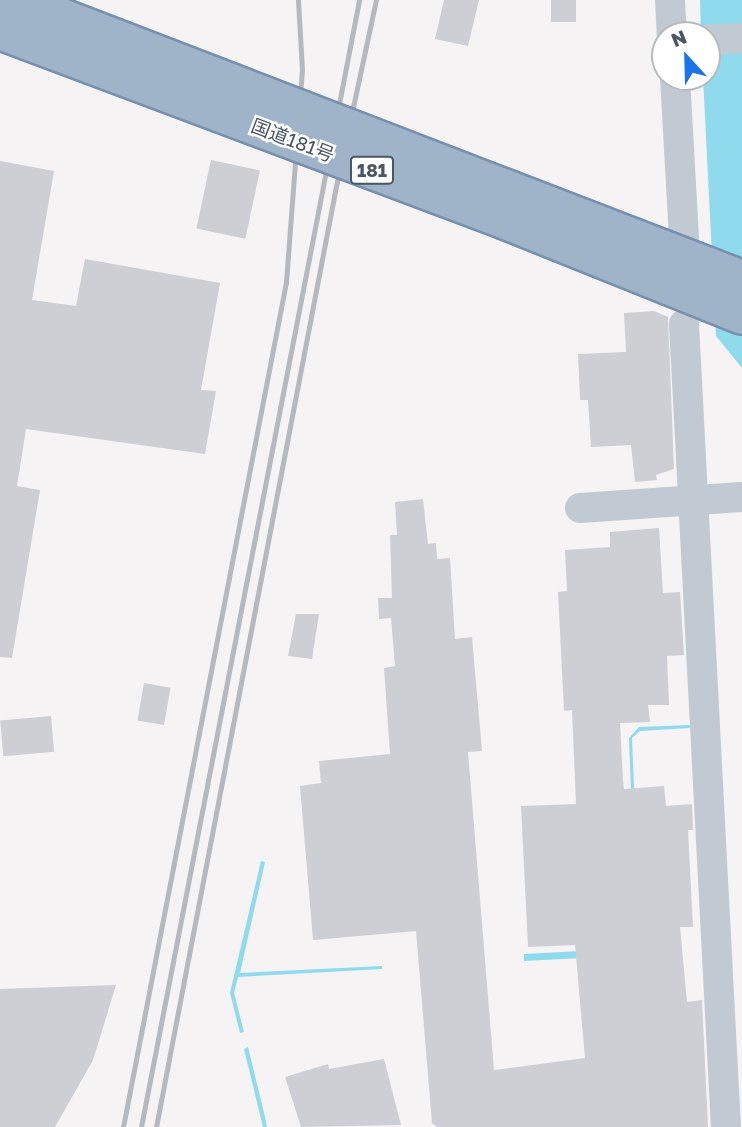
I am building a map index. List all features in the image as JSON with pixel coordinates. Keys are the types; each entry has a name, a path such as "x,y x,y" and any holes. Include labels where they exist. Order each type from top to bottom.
{"highway":[{"name":"国道181号","path":"15,0 742,280"},
{"name":"国道181号","path":"0,30 506,220 742,316"}],"street":[{"path":"670,0 671,21"},
{"path":"721,39 742,37"},
{"path":"677,91 685,256"},
{"path":"684,324 702,499 726,1127"},
{"path":"580,508 742,497"}],"water":[{"path":"700,0 742,0 742,368 716,336 704,91 721,91 721,21 701,21"},
{"path":"690,725 690,728 640,731 632,738 641,955 524,961 524,954 637,948 629,738 639,727"},
{"path":"261,861 265,862 240,973 382,966 382,969 238,977 234,993 244,1032 240,1033 230,993"},
{"path":"248,1047 267,1127 263,1127 244,1049"}],"building":[{"path":"444,0 479,0 468,46 435,39"},
{"path":"551,0 576,0 576,22 551,22"},
{"path":"211,160 260,170 245,239 196,228"},
{"path":"0,161 54,171 32,300 76,306 85,259 220,283 201,390 216,391 205,454 26,429 17,486 40,490 12,658 0,657"},
{"path":"654,311 668,317 674,469 656,475 657,480 635,482 631,445 591,447 588,400 580,400 578,354 626,352 624,313"},
{"path":"423,499 428,544 436,543 437,559 450,558 455,639 472,637 482,751 468,752 494,1070 585,1058 575,945 528,947 521,806 576,804 572,710 564,711 558,592 567,591 565,550 610,547 610,532 659,528 663,593 680,592 684,655 667,656 669,705 648,705 650,722 620,723 623,781 624,789 664,786 666,806 692,804 693,830 688,830 693,927 680,927 687,1002 702,1000 708,1127 437,1127 432,1123 416,931 313,940 300,786 321,783 319,761 390,754 384,668 395,666 391,618 379,619 378,598 392,598 390,535 397,535 395,502"},
{"path":"296,614 319,614 312,659 288,656"},
{"path":"144,683 171,688 164,725 137,720"},
{"path":"51,716 54,752 3,756 0,720"},
{"path":"116,985 93,1060 55,1127 0,1127 0,989"},
{"path":"384,1059 401,1125 301,1127 285,1077 328,1064 329,1069"}],"railway":[{"path":"123,1127 286,282 302,70 298,0"},
{"path":"141,1127 359,0"},
{"path":"156,1127 335,191 376,0"}]}
